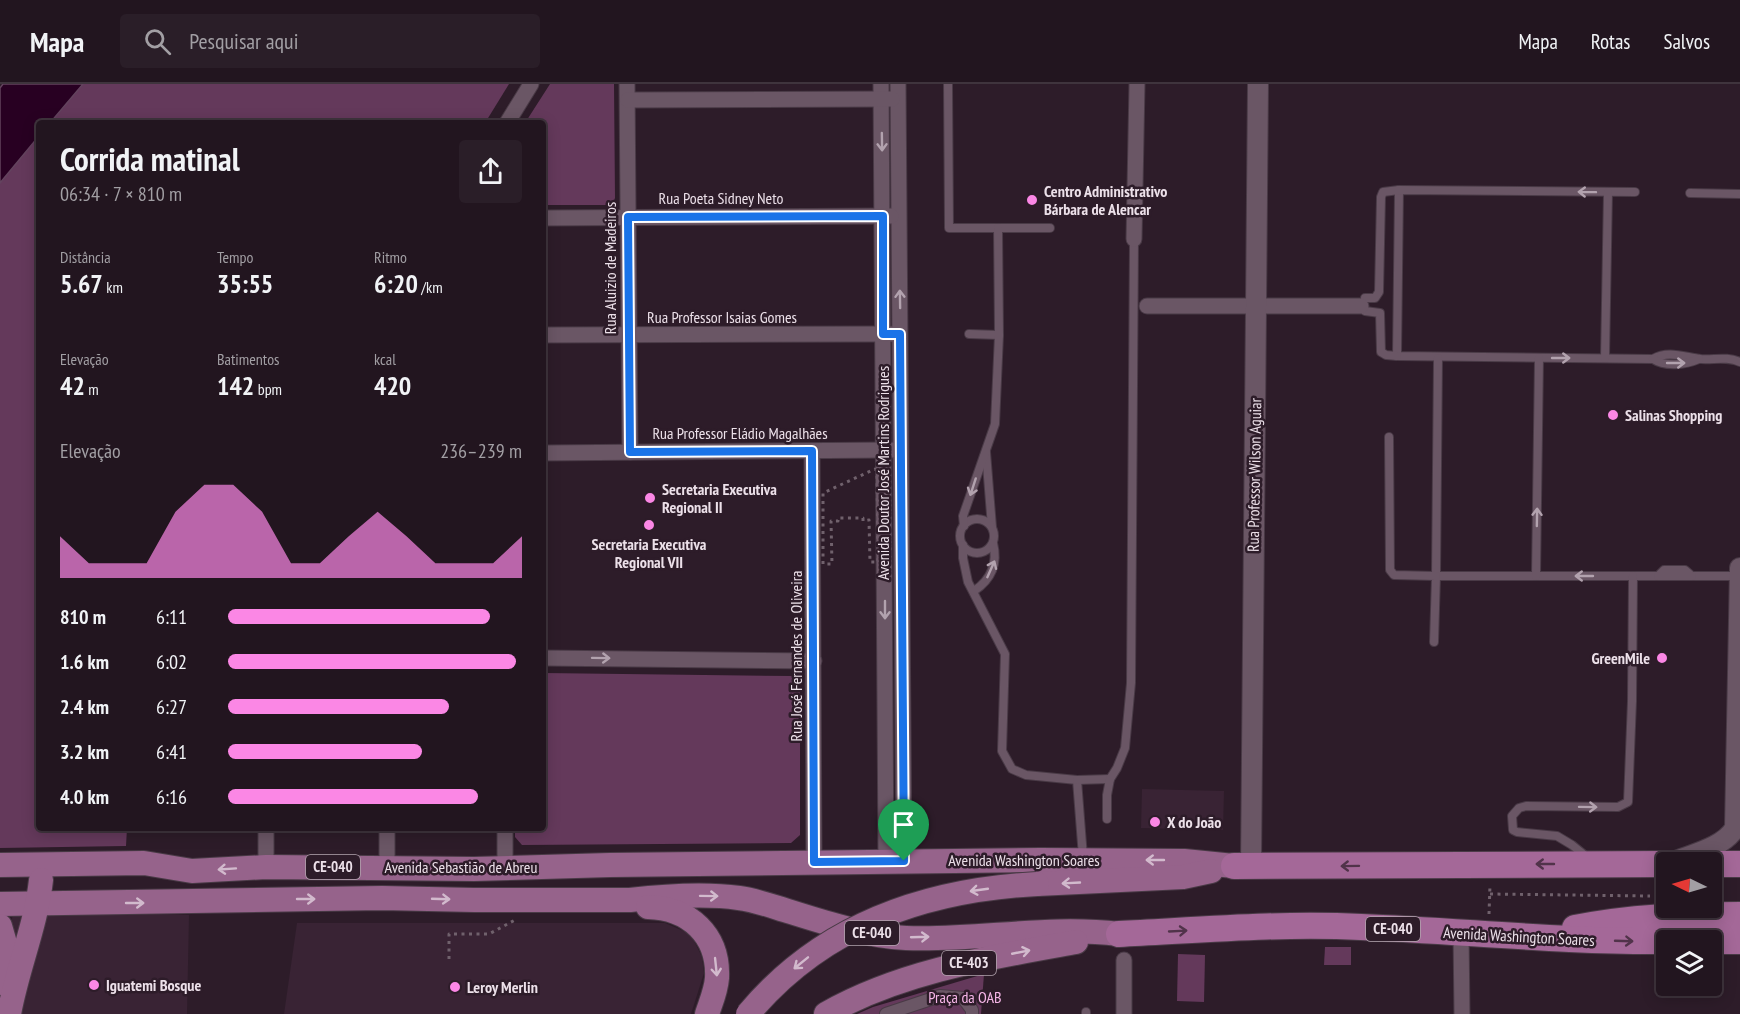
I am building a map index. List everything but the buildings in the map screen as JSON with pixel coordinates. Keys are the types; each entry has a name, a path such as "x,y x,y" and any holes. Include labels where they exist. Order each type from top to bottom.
{"highway":[{"name":"Avenida Washington Soares","path":"1242,866 1656,864"},
{"path":"1722,864 1740,864"},
{"path":"1525,938 1632,919 1740,915"},
{"name":"Avenida Washington Soares","path":"1119,934 1300,926 1361,927 1525,938 1656,942"},
{"path":"1722,941 1740,941"}],"main road":[{"name":"Avenida Washington Soares","path":"814,862 1083,860 1184,861 1242,866"},
{"name":"Avenida Sebastião de Abreu","path":"0,865 144,863 192,871 266,867 474,869 814,862"},
{"name":"Avenida Washington Soares","path":"748,1014 770,990 829,942 863,924 936,898 1009,886 1183,877 1242,866"},
{"path":"382,898 387,868"},
{"path":"474,869 474,900"},
{"path":"0,876 26,895 144,880 192,871"},
{"name":"Avenida Sebastião de Abreu","path":"26,895 77,903 382,898 630,900"},
{"path":"1,997 12,964 26,895"},
{"path":"9,1014 26,895"},
{"name":"Avenida Washington Soares","path":"630,900 689,896 739,898 838,926 906,938 1035,931 1092,930 1119,934"},
{"path":"630,900 646,907 671,909 691,919 702,929 713,952 717,969 715,992 707,1014"},
{"path":"9,1014 20,989 35,942 45,926 77,903"},
{"path":"0,926 7,950 1,997"},
{"name":"Avenida Washington Soares","path":"826,1014 892,985 934,972 1023,951 1119,934"}],"street":[{"path":"509,120 531,84"},
{"path":"1134,239 1137,84"},
{"name":"Rua Professor Wilson Aguiar","path":"1242,866 1256,306 1258,84"},
{"name":"Avenida Doutor José Martins Rodrigues","path":"881,91 884,450 895,861"},
{"path":"628,92 898,91"},
{"name":"Avenida Doutor José Martins Rodrigues","path":"895,861 901,450 898,91"},
{"name":"Rua Aluizio de Madeiros","path":"628,92 630,452"},
{"name":"Rua Poeta Sidney Neto","path":"546,218 899,216"},
{"path":"1147,306 1363,305"},
{"name":"Rua Professor Isaias Gomes","path":"546,335 900,334"},
{"name":"Rua Professor Eládio Magalhães","path":"546,453 901,450"},
{"name":"Rua José Fernandes de Oliveira","path":"812,451 814,862"},
{"path":"1696,852 1722,841 1730,836 1735,828 1740,568"},
{"path":"546,658 814,661"},
{"path":"266,831 266,867"},
{"path":"387,831 387,868"},
{"path":"505,831 505,868"},
{"path":"1461,933 1462,1014"},
{"path":"1124,960 1124,1014"},
{"path":"886,1014 940,996 963,998 972,1010 972,1014"}],"lane":[{"path":"948,84 949,228 1050,228"},
{"path":"1397,356 1399,190"},
{"path":"1363,305 1375,298 1379,292 1382,194 1388,191 1635,192"},
{"path":"1605,358 1608,192"},
{"path":"1690,193 1740,194"},
{"path":"964,526 963,516 995,424 999,335 998,228"},
{"path":"1107,819 1110,779 1125,748 1131,682 1134,239"},
{"path":"1363,305 1380,314 1381,352 1386,355 1438,358 1653,359 1660,354 1689,355 1699,359 1731,359 1740,362"},
{"path":"969,334 999,335"},
{"path":"1434,642 1438,358"},
{"path":"1536,576 1539,358"},
{"path":"1389,437 1390,570 1394,575 1740,576"},
{"path":"974,591 982,586 991,573 996,556 985,448"},
{"path":"992,529 986,522 972,520 964,526 960,535 968,582 1005,654 1002,751 1012,769 1026,775 1077,780 1110,779"},
{"path":"963,545 969,551 980,553 990,548 993,543"},
{"path":"1593,864 1565,839 1513,830 1512,816 1519,808 1526,806 1618,807 1628,802 1633,576"},
{"path":"1077,780 1083,860"}],"path":[{"path":"875,469 877,471 878,562 870,562 869,520 838,518 838,521 831,521 832,564 823,564 823,493 875,469"},
{"path":"1488,934 1491,864"},
{"path":"1490,894 1654,896"},
{"path":"449,959 449,934 489,934 519,917"}],"shaded area":[{"path":"3,84 83,84 53,120 36,120 36,140 0,183 0,88"},
{"path":"1142,789 1224,791 1223,830 1141,828"},
{"name":"Iguatemi Bosque","path":"15,909 189,915 187,1014 0,1014 0,955"},
{"path":"297,923 665,923 686,932 693,939 702,957 704,973 691,1014 284,1014"}],"green space":[{"path":"83,84 509,84 487,120 53,120"},
{"path":"550,84 614,84 615,198 612,205 546,205 546,120 527,120"},
{"path":"36,140 36,831 127,831 126,846 0,848 0,183"},
{"path":"546,673 793,676 800,688 800,835 791,843 522,845 515,837 515,831 546,831"},
{"path":"1325,947 1351,947 1351,965 1324,965"},
{"path":"1178,954 1205,955 1204,1002 1177,1001"},
{"name":"Praça da OAB","path":"984,974 981,1014 857,1014 873,1007"}],"place":[{"name":"Centro Administrativo Bárbara de Alencar","path":"1032,200"},
{"name":"Salinas Shopping","path":"1613,415"},
{"name":"Secretaria Executiva Regional II","path":"650,498"},
{"name":"Secretaria Executiva Regional VII","path":"649,525"},
{"name":"GreenMile","path":"1662,658"},
{"name":"X do João","path":"1155,822"},
{"name":"Iguatemi Bosque","path":"94,985"},
{"name":"Leroy Merlin","path":"455,987"}],"route":[{"path":"883,216 883,334 900,334 904,861 814,862 812,451 630,452 628,217 883,216"}]}
